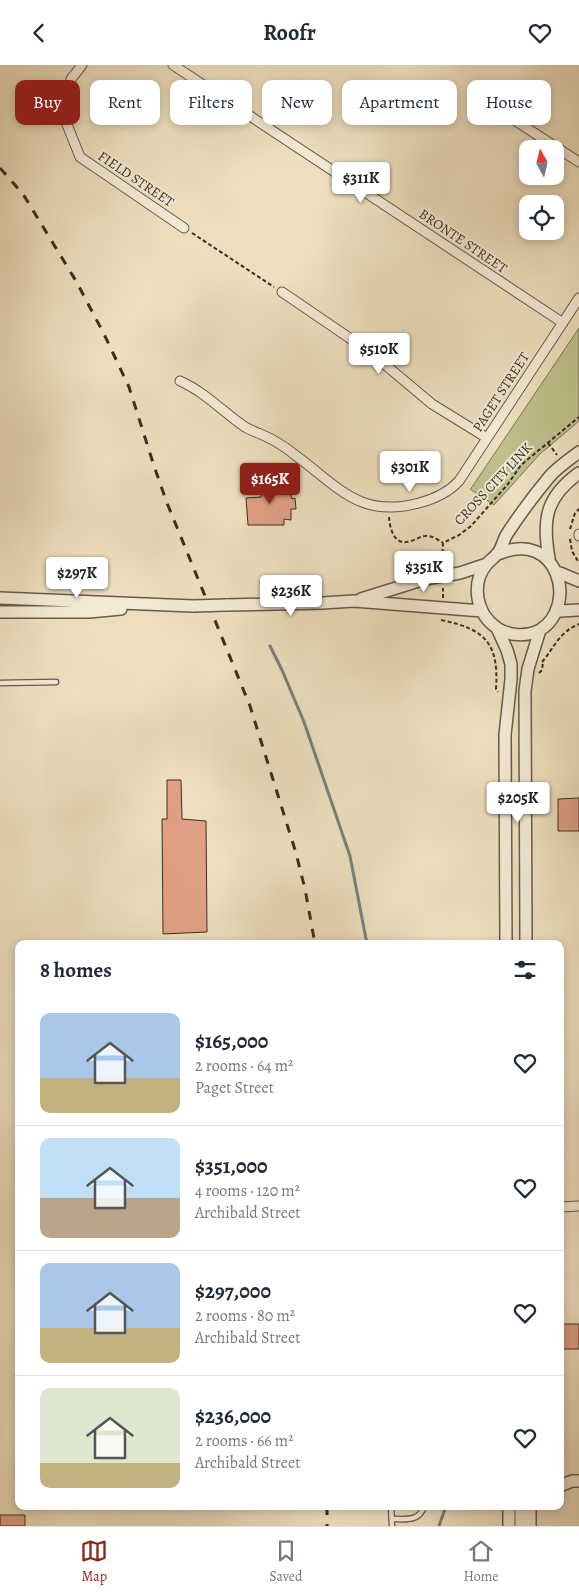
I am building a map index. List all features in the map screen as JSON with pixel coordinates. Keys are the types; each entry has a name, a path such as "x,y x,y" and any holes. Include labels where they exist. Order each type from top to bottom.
{"street":[{"name":"FIELD STREET","path":"82,65 71,79 66,122 80,157 184,228"},
{"name":"BRONTE STREET","path":"174,65 563,323"},
{"path":"522,125 579,162"},
{"path":"282,293 370,352 432,403 487,438"},
{"name":"PAGET STREET","path":"180,381 196,388 247,428 274,440 289,450 322,477 358,501 389,508 428,501 452,488 459,481 579,298"},
{"path":"498,554 505,536 551,475 579,452"},
{"path":"549,558 545,537 545,523 549,508 555,496 579,473"},
{"path":"521,548 533,549 549,558 560,573 564,585 564,599 560,611 552,623 526,635 511,634 488,621 478,599 477,587 480,575 487,564 498,554 509,549 521,548"},
{"path":"354,601 425,579 460,573 487,564"},
{"path":"560,573 579,581"},
{"path":"0,598 155,605 354,601 482,611"},
{"path":"0,612 89,612 155,605"},
{"path":"560,611 579,610"},
{"path":"498,628 511,664 505,735 506,940"},
{"path":"526,940 525,691 528,669 540,630"},
{"path":"564,1207 579,1206"},
{"path":"564,1476 576,1481"},
{"path":"564,1485 576,1481"},
{"path":"509,1510 509,1526"},
{"path":"520,1526 527,1510"},
{"path":"528,1510 530,1526"}],"lane":[{"path":"0,683 56,682"},
{"path":"391,1510 392,1526"},
{"path":"392,1519 414,1519 420,1516 422,1510"}],"path":[{"path":"184,228 282,293"},
{"name":"CROSS CITY LINK","path":"443,543 471,526 508,484 521,465 579,417"},
{"path":"547,443 560,459"},
{"path":"389,508 390,530 395,538 408,542 426,535 443,543 443,572"},
{"path":"443,587 443,598"},
{"path":"443,620 462,625 479,633 492,648 496,662"},
{"path":"542,670 543,662 554,645 569,628 579,624"}],"green space":[{"path":"579,328 579,421 540,454 494,505 470,489"}],"building":[{"path":"260,482 285,482 285,494 290,493 292,499 295,498 296,509 291,509 291,520 284,519 284,525 248,525 246,498 261,497"},
{"path":"167,780 181,780 182,819 206,821 207,932 163,934 162,819 167,819"},
{"path":"579,798 579,831 558,831 558,799"},
{"path":"564,1324 579,1324 579,1349 564,1349"},
{"path":"0,1515 25,1515 25,1526 0,1526"}],"waterway":[{"path":"270,646 304,722 350,856 366,940"},
{"path":"439,1526 445,1510"}],"railway":[{"path":"0,168 23,194 76,281 129,387 167,503 250,706 296,853 314,940"},
{"path":"327,1510 327,1526"}]}
